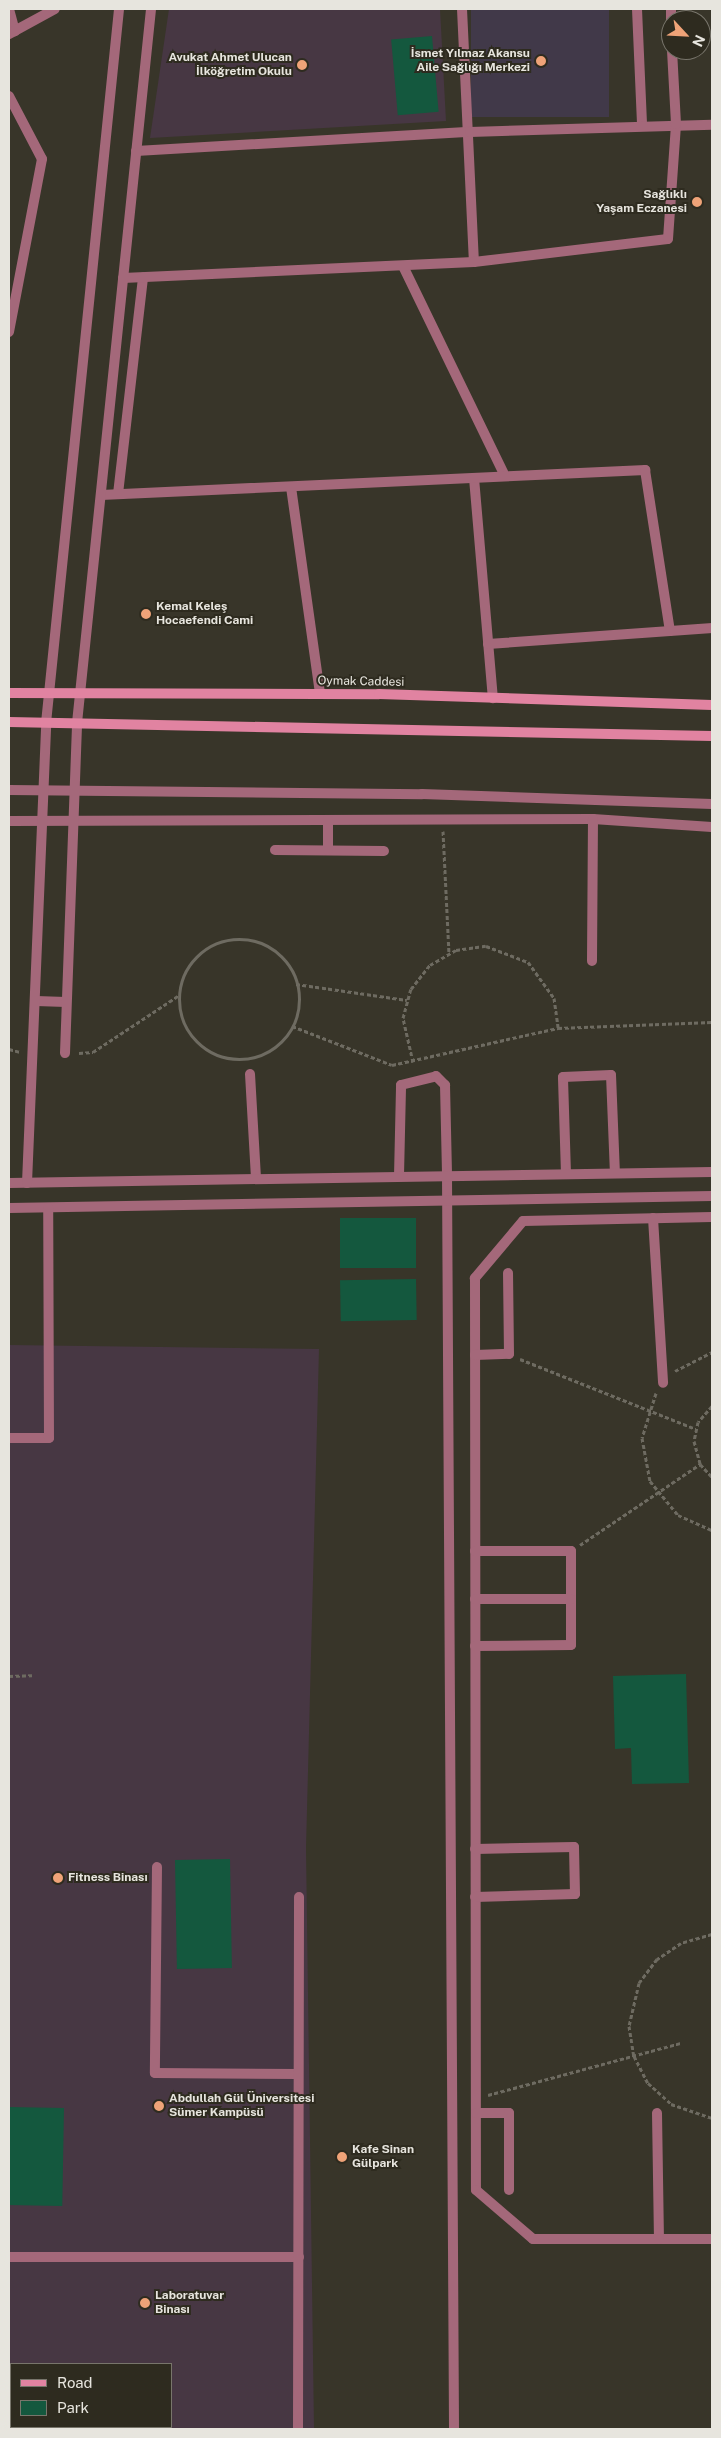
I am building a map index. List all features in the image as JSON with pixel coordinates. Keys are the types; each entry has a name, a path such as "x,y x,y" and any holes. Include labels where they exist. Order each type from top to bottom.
{"street":[{"path":"9,9 12,32 55,9"},
{"path":"27,1183 48,694 118,9"},
{"path":"65,1054 73,790 77,723 151,9"},
{"path":"462,9 470,132 474,262"},
{"path":"637,9 642,125"},
{"path":"123,278 474,262 668,239 676,124 673,60"},
{"path":"9,96 42,159 9,332"},
{"path":"136,151 470,132 676,124 712,125"},
{"path":"402,266 505,476"},
{"path":"118,494 143,277"},
{"path":"101,494 645,470 670,631"},
{"path":"474,478 493,698"},
{"path":"291,486 320,694"},
{"path":"488,644 712,628"},
{"name":"Oymak Caddesi","path":"9,693 320,694 712,704"},
{"path":"9,722 712,736"},
{"path":"9,790 422,794 712,804"},
{"path":"9,821 593,819 712,827"},
{"path":"592,961 593,819"},
{"path":"328,820 328,850"},
{"path":"275,850 384,851"},
{"path":"36,1001 66,1002"},
{"path":"250,1074 256,1179"},
{"path":"566,1174 563,1077 611,1074 615,1173"},
{"path":"399,1176 400,1085 436,1076 445,1085 447,1175 454,2429"},
{"path":"9,1183 712,1172"},
{"path":"9,1208 712,1196"},
{"path":"9,1438 49,1438 48,1208"},
{"path":"712,1217 523,1221 475,1278 476,2190 533,2239 712,2239"},
{"path":"653,1218 662,1383"},
{"path":"475,1355 509,1354 508,1272"},
{"path":"475,1551 571,1551 571,1645 475,1646"},
{"path":"475,1599 571,1599"},
{"path":"475,1849 574,1846 575,1894 475,1897"},
{"path":"156,1867 155,2074 298,2074"},
{"path":"298,1897 298,2429"},
{"path":"476,2113 509,2113 509,2190"},
{"path":"657,2113 658,2239"},
{"path":"9,2257 298,2257"}],"path":[{"path":"442,820 449,953"},
{"path":"235,939 271,948 289,966 296,984 298,1002 292,1026 266,1052 229,1058 196,1042 183,1021 179,996 192,961 212,946 235,939"},
{"path":"413,1062 404,1034 407,1000 419,976 449,953 486,946 528,962 554,998 558,1028"},
{"path":"296,984 407,1000"},
{"path":"65,1054 93,1052 179,996"},
{"path":"292,1026 392,1065 413,1062 558,1028 712,1022"},
{"path":"509,1354 648,1408 696,1429"},
{"path":"712,1406 696,1429 700,1464 712,1478"},
{"path":"648,1408 642,1452 658,1494 678,1515 712,1530"},
{"path":"571,1551 700,1464"},
{"path":"9,1676 32,1675"},
{"path":"712,1934 682,1943 647,1971 630,2012 634,2056 659,2094 685,2112 712,2118"},
{"path":"476,2099 681,2043"}],"shaded area":[{"name":"Avukat Ahmet Ulucan İlköğretim Okulu","path":"169,9 440,9 446,121 150,138"},
{"name":"İsmet Yılmaz Akansu Aile Sağlığı Merkezi","path":"471,9 609,9 609,117 471,117"},
{"name":"Abdullah Gül Üniversitesi Sümer Kampüsü","path":"9,1345 319,1349 306,1848 314,2429 9,2429"}],"green space":[{"path":"432,36 439,112 398,115 391,40"},
{"path":"340,1218 416,1218 416,1268 340,1268"},
{"path":"416,1279 417,1320 341,1321 340,1280"},
{"path":"686,1674 689,1783 632,1784 631,1748 615,1749 613,1676"},
{"path":"230,1859 232,1968 177,1969 175,1860"},
{"path":"9,2107 64,2108 62,2206 9,2205"}],"place":[{"name":"İsmet Yılmaz Akansu Aile Sağlığı Merkezi","path":"541,61"},
{"name":"Avukat Ahmet Ulucan İlköğretim Okulu","path":"302,65"},
{"name":"Sağlıklı Yaşam Eczanesi","path":"697,202"},
{"name":"Kemal Keleş Hocaefendi Cami","path":"146,614"},
{"name":"Fitness Binası","path":"58,1878"},
{"name":"Abdullah Gül Üniversitesi Sümer Kampüsü","path":"159,2106"},
{"name":"Kafe Sinan Gülpark","path":"342,2157"},
{"name":"Laboratuvar Binası","path":"145,2303"}]}
